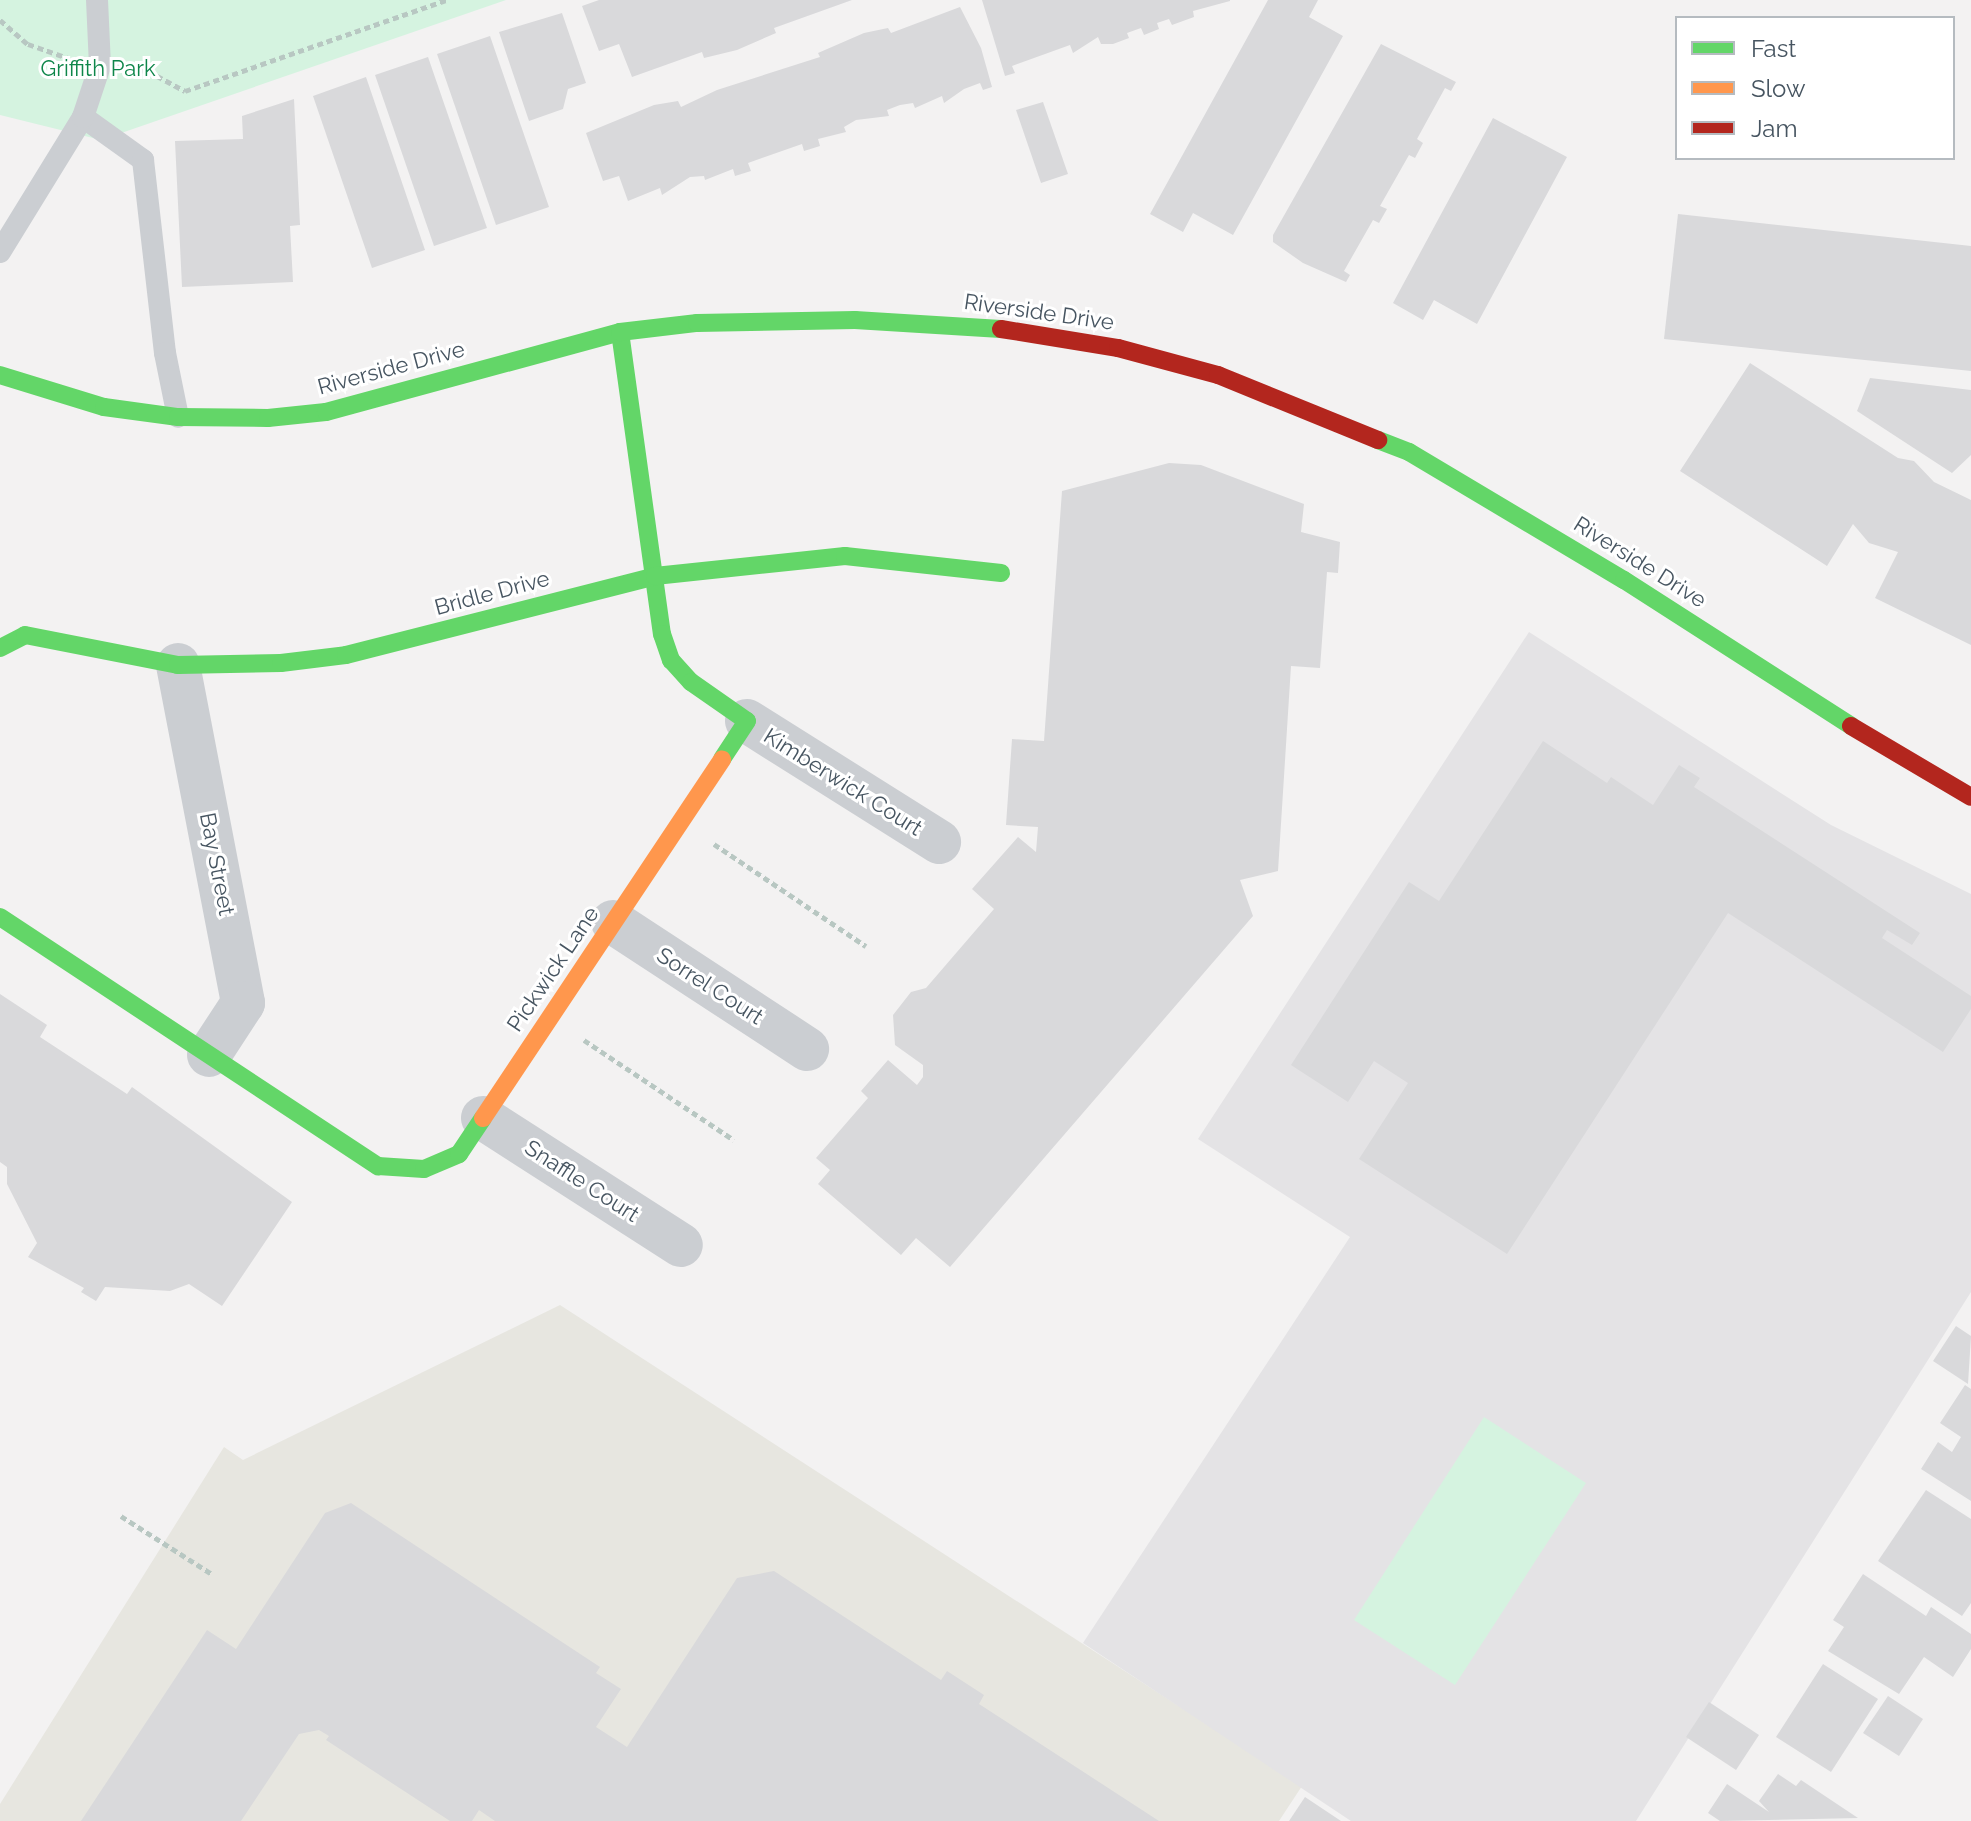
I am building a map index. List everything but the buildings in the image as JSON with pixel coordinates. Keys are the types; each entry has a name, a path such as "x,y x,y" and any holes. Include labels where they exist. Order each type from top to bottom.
{"street":[{"name":"Riverside Drive","path":"0,375 104,407 178,417 268,418 326,412 620,332 697,323 855,320 968,324 1118,348 1218,375 1313,409 1421,458 1624,580 1929,776 1971,797"},
{"path":"620,332 655,576 671,660 691,682 747,721"},
{"name":"Bridle Drive","path":"0,648 25,635 178,665 346,655 655,576 845,556 1001,573"},
{"name":"Bay Street","path":"178,665 243,1003 209,1055"},
{"name":"Pickwick Lane","path":"0,917 378,1166 424,1169 459,1154 747,721"},
{"name":"Kimberwick Court","path":"747,721 939,842"},
{"name":"Sorrel Court","path":"613,922 807,1049"},
{"name":"Snaffle Court","path":"483,1118 681,1245"}],"lane":[{"path":"0,252 83,117 100,66 97,0"},
{"path":"83,117 143,160 165,353 178,417"}],"path":[{"path":"148,71 185,91 447,0"},
{"path":"0,20 47,53"},
{"path":"680,821 866,946"},
{"path":"550,1017 734,1140"},
{"path":"121,1516 212,1574"}],"shaded area":[{"path":"1529,632 1831,825 1971,894 1971,1292 1636,1821 1351,1821 1083,1643 1350,1237 1198,1139"},
{"path":"560,1305 1302,1786 1279,1821 0,1821 0,1804 224,1447 243,1460"}],"green space":[{"name":"Griffith Park","path":"0,0 506,0 101,140 0,115"},
{"path":"1484,1417 1586,1483 1455,1685 1354,1620"}],"traffic: fast":[{"path":"0,375 104,407 178,417 268,418 326,412 620,332 697,323 855,320 1001,329"},
{"path":"620,332 662,634 671,660 691,682 747,721 722,759"},
{"path":"1378,440 1409,452 1624,580 1851,726"},
{"path":"0,648 25,635 178,665 281,663 346,655 655,576 845,556 1001,573"},
{"path":"0,917 378,1166 424,1169 459,1154 483,1118"}],"traffic: slow":[{"path":"483,1118 722,759"}],"traffic: jam":[{"path":"1001,329 1118,348 1218,375 1378,440"},
{"path":"1851,726 1971,797"}]}
